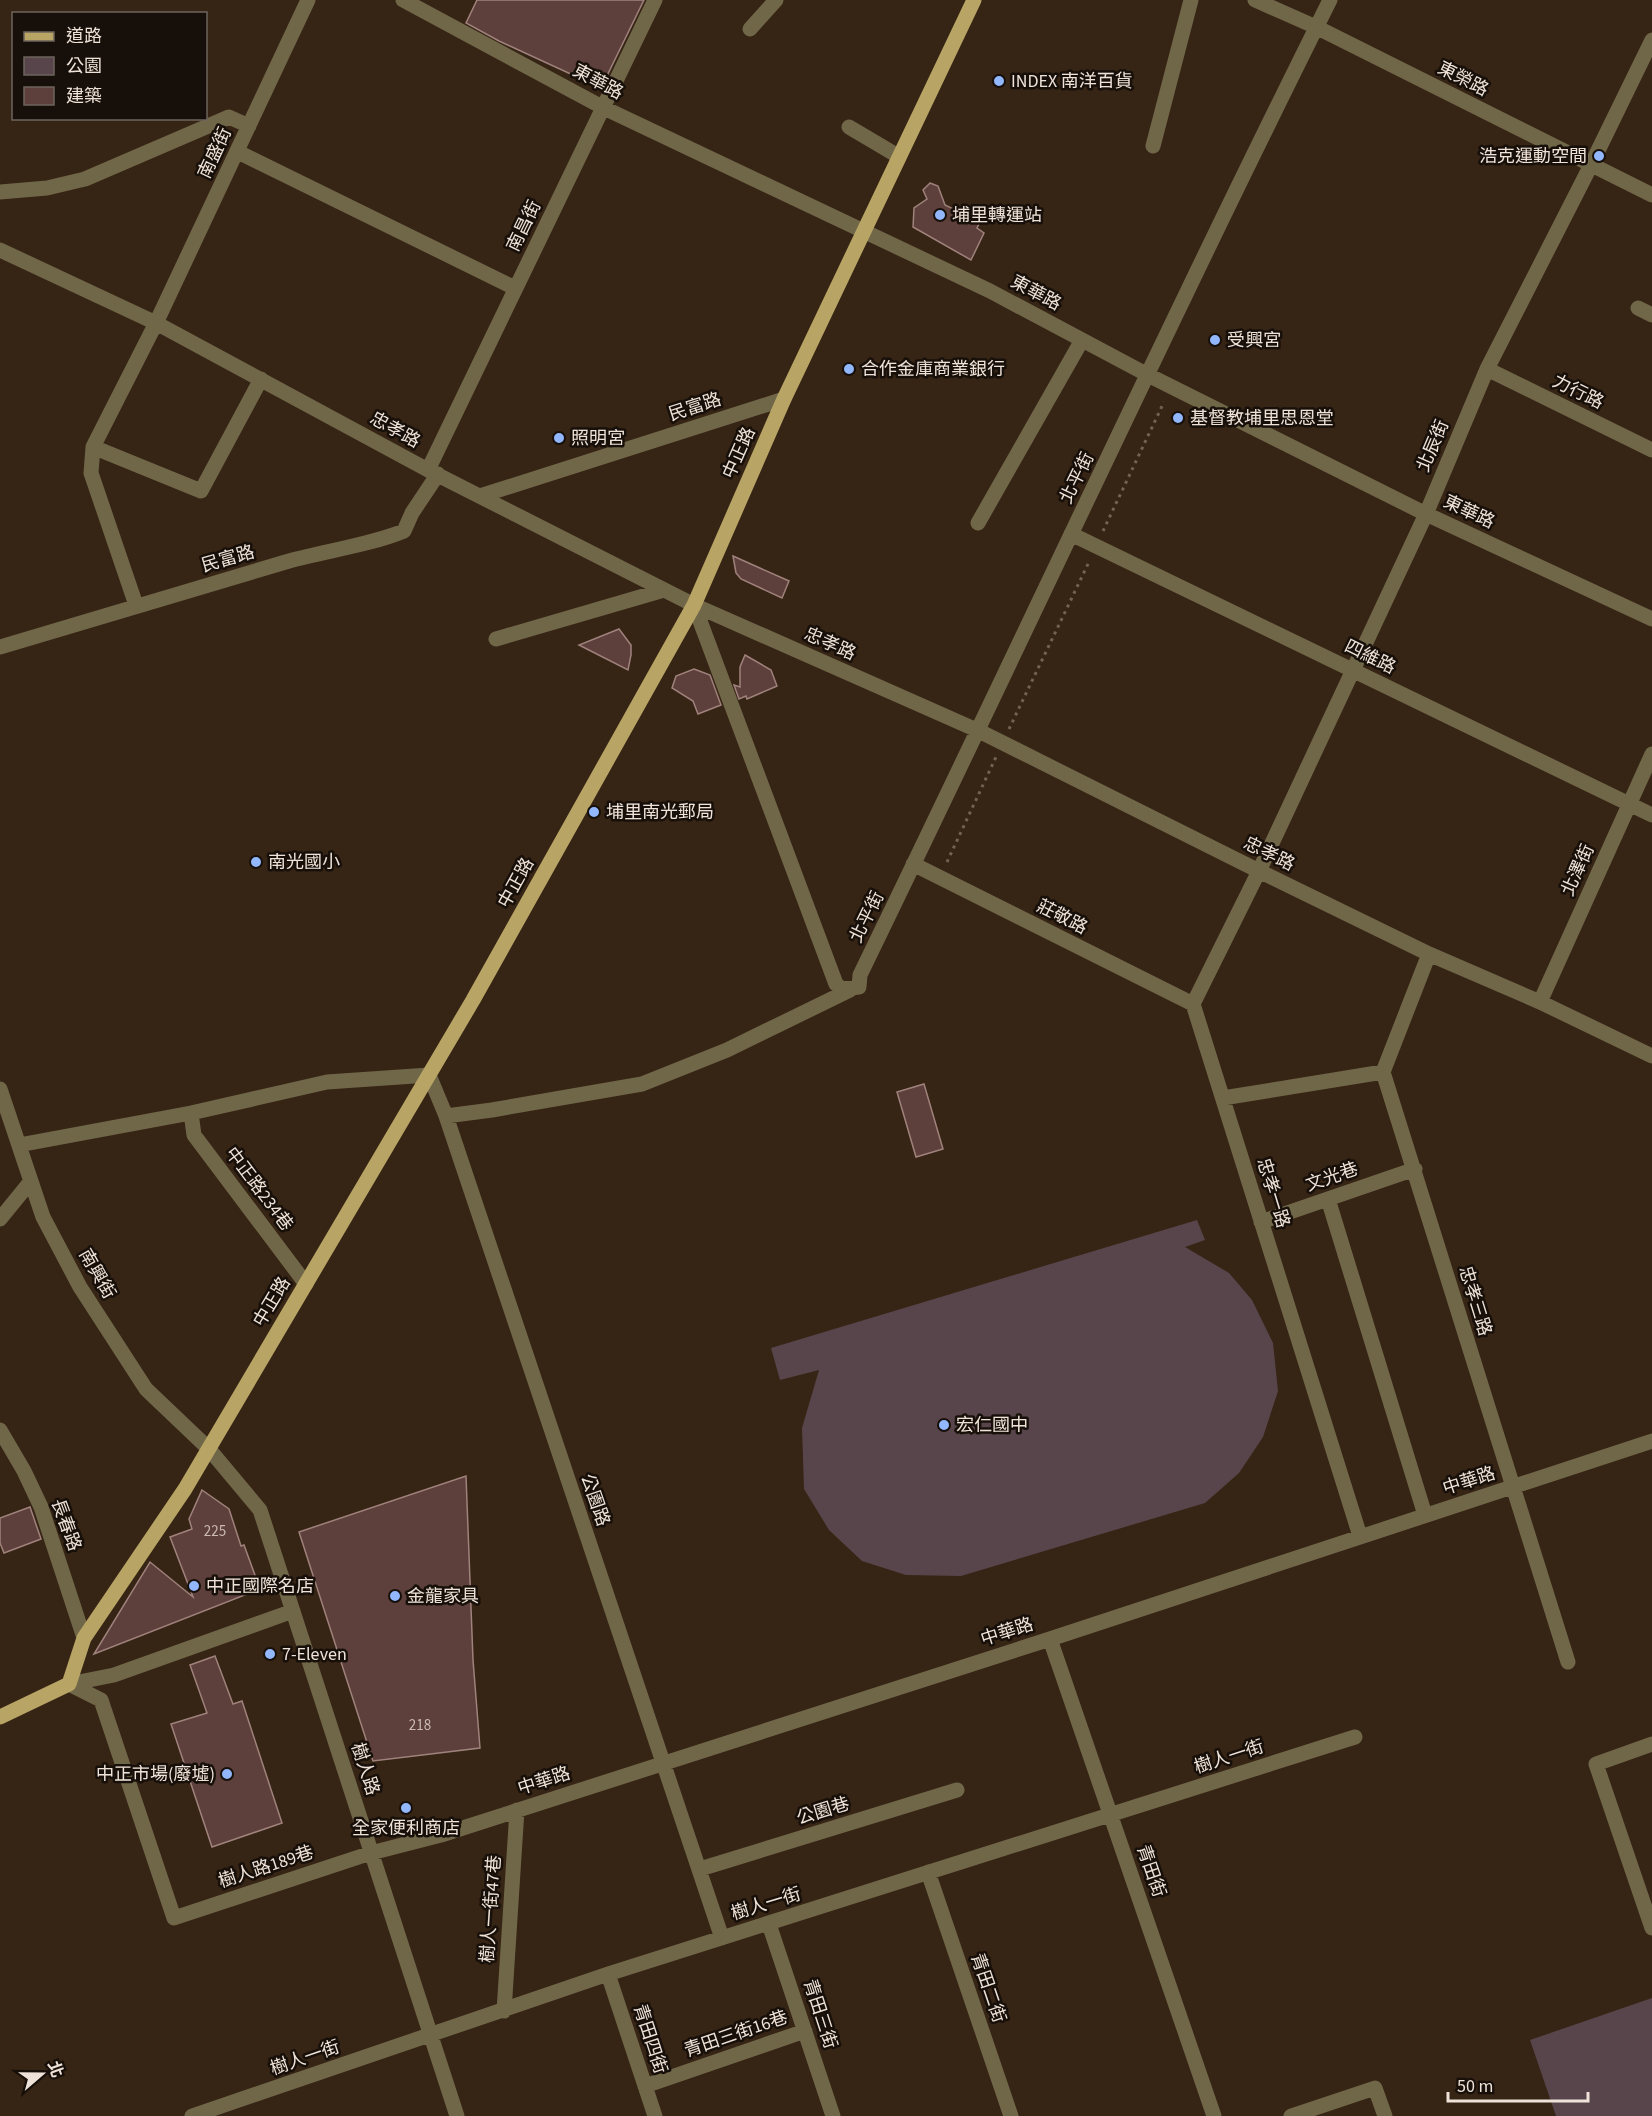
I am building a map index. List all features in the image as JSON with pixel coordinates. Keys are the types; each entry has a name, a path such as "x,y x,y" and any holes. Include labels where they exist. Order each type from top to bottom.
{"main road":[{"name":"中正路","path":"69,1684 84,1638 186,1489 429,1075 694,605 784,399 974,0"},
{"path":"0,1717 69,1684"}],"street":[{"name":"南盛街","path":"93,447 156,323 308,0"},
{"name":"東華路","path":"403,0 603,108 990,291 1148,375 1426,514 1652,619"},
{"name":"南昌街","path":"433,472 515,288 655,0"},
{"path":"750,29 776,0"},
{"path":"1153,146 1191,0"},
{"name":"東榮路","path":"1255,0 1316,27 1652,195"},
{"name":"北平街","path":"850,990 859,987 860,975 1330,0"},
{"name":"北辰街","path":"1258,871 1426,514 1487,369 1652,40"},
{"path":"0,192 47,188 85,179 229,117 249,126"},
{"path":"849,127 898,156"},
{"path":"238,152 515,288"},
{"name":"忠孝路","path":"0,250 156,323 433,472 694,605 979,731 1429,954 1540,1002 1652,1056"},
{"path":"978,523 1082,340"},
{"name":"力行路","path":"1487,369 1652,450"},
{"path":"135,606 90,473 93,447 201,491 261,379"},
{"name":"民富路","path":"480,496 784,399"},
{"name":"民富路","path":"0,647 321,552 392,536 404,531 433,472"},
{"name":"四維路","path":"1071,534 1652,815"},
{"path":"496,639 664,590"},
{"path":"694,605 836,984 842,989 850,990"},
{"name":"北澤街","path":"1540,1002 1652,754"},
{"name":"莊敬路","path":"913,864 1193,1004"},
{"path":"1193,1004 1258,871"},
{"path":"1223,1098 1383,1072 1429,954"},
{"path":"446,1116 642,1084 727,1050 850,990"},
{"name":"忠孝一路","path":"1193,1004 1360,1536"},
{"name":"忠孝三路","path":"1383,1072 1568,1662"},
{"path":"19,1145 191,1113 327,1082 429,1075"},
{"name":"公園路","path":"429,1075 446,1116 722,1938"},
{"name":"南興街","path":"0,1089 43,1217 80,1287 146,1389 209,1449"},
{"name":"中正路234巷","path":"191,1113 194,1135 306,1284"},
{"name":"文光巷","path":"1261,1222 1415,1169"},
{"path":"0,1219 31,1181"},
{"path":"1328,1199 1425,1515"},
{"name":"長春路","path":"0,1430 24,1471 41,1507 84,1638"},
{"name":"中華路","path":"371,1853 441,1835 1050,1639 1652,1441"},
{"name":"樹人路","path":"209,1449 260,1510 457,2116"},
{"path":"69,1684 114,1675 293,1611"},
{"name":"青田街","path":"1050,1639 1214,2116"},
{"name":"樹人路189巷","path":"69,1684 101,1700 174,1918 371,1853"},
{"name":"樹人一街","path":"192,2116 225,2111 431,2035 608,1974 1355,1737"},
{"path":"1652,1744 1596,1764 1652,1928"},
{"name":"公園巷","path":"700,1869 957,1790"},
{"name":"樹人一街47巷","path":"504,2011 517,1810"},
{"name":"青田二街","path":"928,1872 1011,2116"},
{"name":"青田三街","path":"769,1924 833,2116"},
{"name":"青田四街","path":"608,1974 655,2116"},
{"name":"青田三街16巷","path":"645,2085 805,2031"},
{"path":"1291,2116 1376,2088 1385,2116"}],"path":[{"path":"940,878 1172,387"}],"green space":[{"path":"1197,1220 1205,1240 1185,1247 1229,1273 1252,1300 1273,1343 1278,1391 1263,1437 1239,1473 1205,1503 961,1576 906,1575 862,1561 829,1530 804,1489 802,1428 819,1370 780,1380 771,1348"},
{"path":"1652,1998 1652,2116 1556,2116 1530,2040"}],"building":[{"path":"477,0 644,0 601,88 499,41 466,23"},
{"name":"埔里轉運站","path":"930,183 938,186 945,205 980,222 977,228 984,233 971,260 913,227 914,208 927,199 923,190"},
{"path":"733,556 789,581 782,598 741,579 736,573"},
{"path":"619,629 631,645 628,670 579,645"},
{"path":"745,655 771,670 777,686 747,699 746,696 739,699 734,685 740,687 740,667"},
{"path":"694,669 710,675 721,705 698,714 693,701 672,688 676,676"},
{"path":"924,1084 943,1149 916,1157 897,1092"},
{"name":"金龍家具","path":"466,1476 473,1660 480,1748 373,1761 299,1532"},
{"name":"中正國際名店","path":"202,1490 229,1509 241,1546 244,1545 256,1578 250,1593 94,1654 150,1562 193,1597 170,1537 192,1529 189,1519"},
{"path":"30,1507 41,1539 4,1553 0,1543 0,1518"},
{"name":"中正市場(廢墟)","path":"215,1656 233,1704 242,1701 282,1823 212,1847 171,1724 207,1713 190,1665"}],"place":[{"name":"INDEX 南洋百貨","path":"999,81"},
{"name":"浩克運動空間","path":"1599,156"},
{"name":"埔里轉運站","path":"940,215"},
{"name":"受興宮","path":"1215,340"},
{"name":"合作金庫商業銀行","path":"849,369"},
{"name":"基督教埔里思恩堂","path":"1178,418"},
{"name":"照明宮","path":"559,438"},
{"name":"埔里南光郵局","path":"594,812"},
{"name":"南光國小","path":"256,862"},
{"name":"宏仁國中","path":"944,1425"},
{"name":"中正國際名店","path":"194,1586"},
{"name":"金龍家具","path":"395,1596"},
{"name":"7-Eleven","path":"270,1654"},
{"name":"中正市場(廢墟)","path":"227,1774"},
{"name":"全家便利商店","path":"406,1808"}]}
